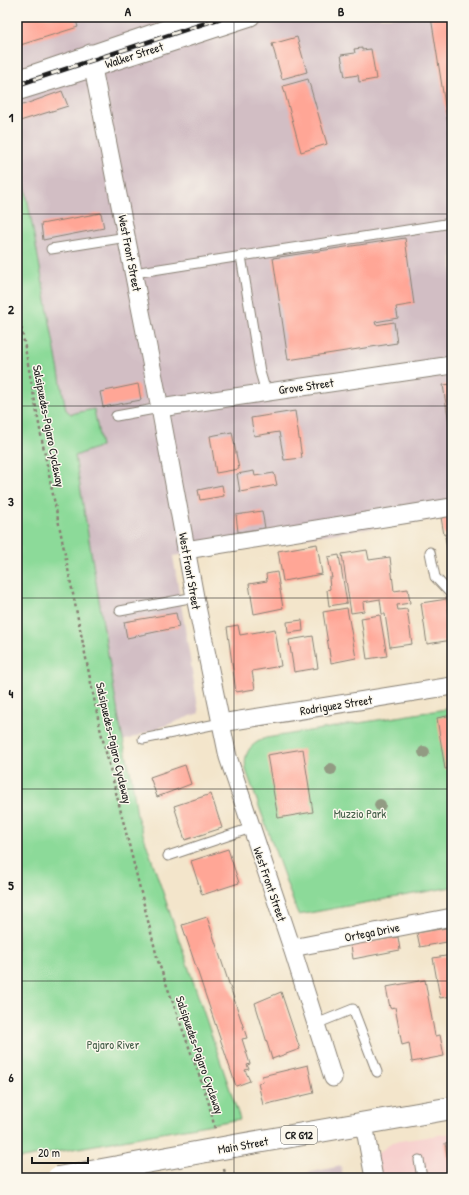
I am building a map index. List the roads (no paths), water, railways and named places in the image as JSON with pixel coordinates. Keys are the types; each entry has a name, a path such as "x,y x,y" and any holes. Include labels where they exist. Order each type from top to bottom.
{"main road":[{"name":"Main Street","path":"58,1178 229,1155 364,1124 452,1108"}],"street":[{"name":"Walker Street","path":"17,92 200,17"},
{"name":"Walker Street","path":"17,79 92,61 251,17"},
{"name":"West Front Street","path":"92,61 160,408 195,597 228,757 292,948 333,1078"},
{"name":"Grove Street","path":"160,408 452,365"},
{"path":"186,550 452,507"},
{"name":"Rodriguez Street","path":"221,723 452,686"},
{"name":"Ortega Drive","path":"292,948 452,917"},
{"path":"364,1124 374,1178"}],"lane":[{"path":"134,273 452,223"},
{"path":"51,249 126,237"},
{"path":"241,256 260,372 266,392"},
{"path":"116,416 160,408"},
{"path":"430,552 435,577 451,594 452,601"},
{"path":"120,611 195,597"},
{"path":"144,739 221,723"},
{"path":"168,856 251,828"},
{"path":"316,1024 354,1009 377,1072"},
{"path":"419,1160 422,1178"}],"railway":[{"path":"17,85 224,17"}],"park label":[{"name":"Muzzio Park","path":"360,813"},
{"name":"Pajaro River","path":"113,1044"}]}
